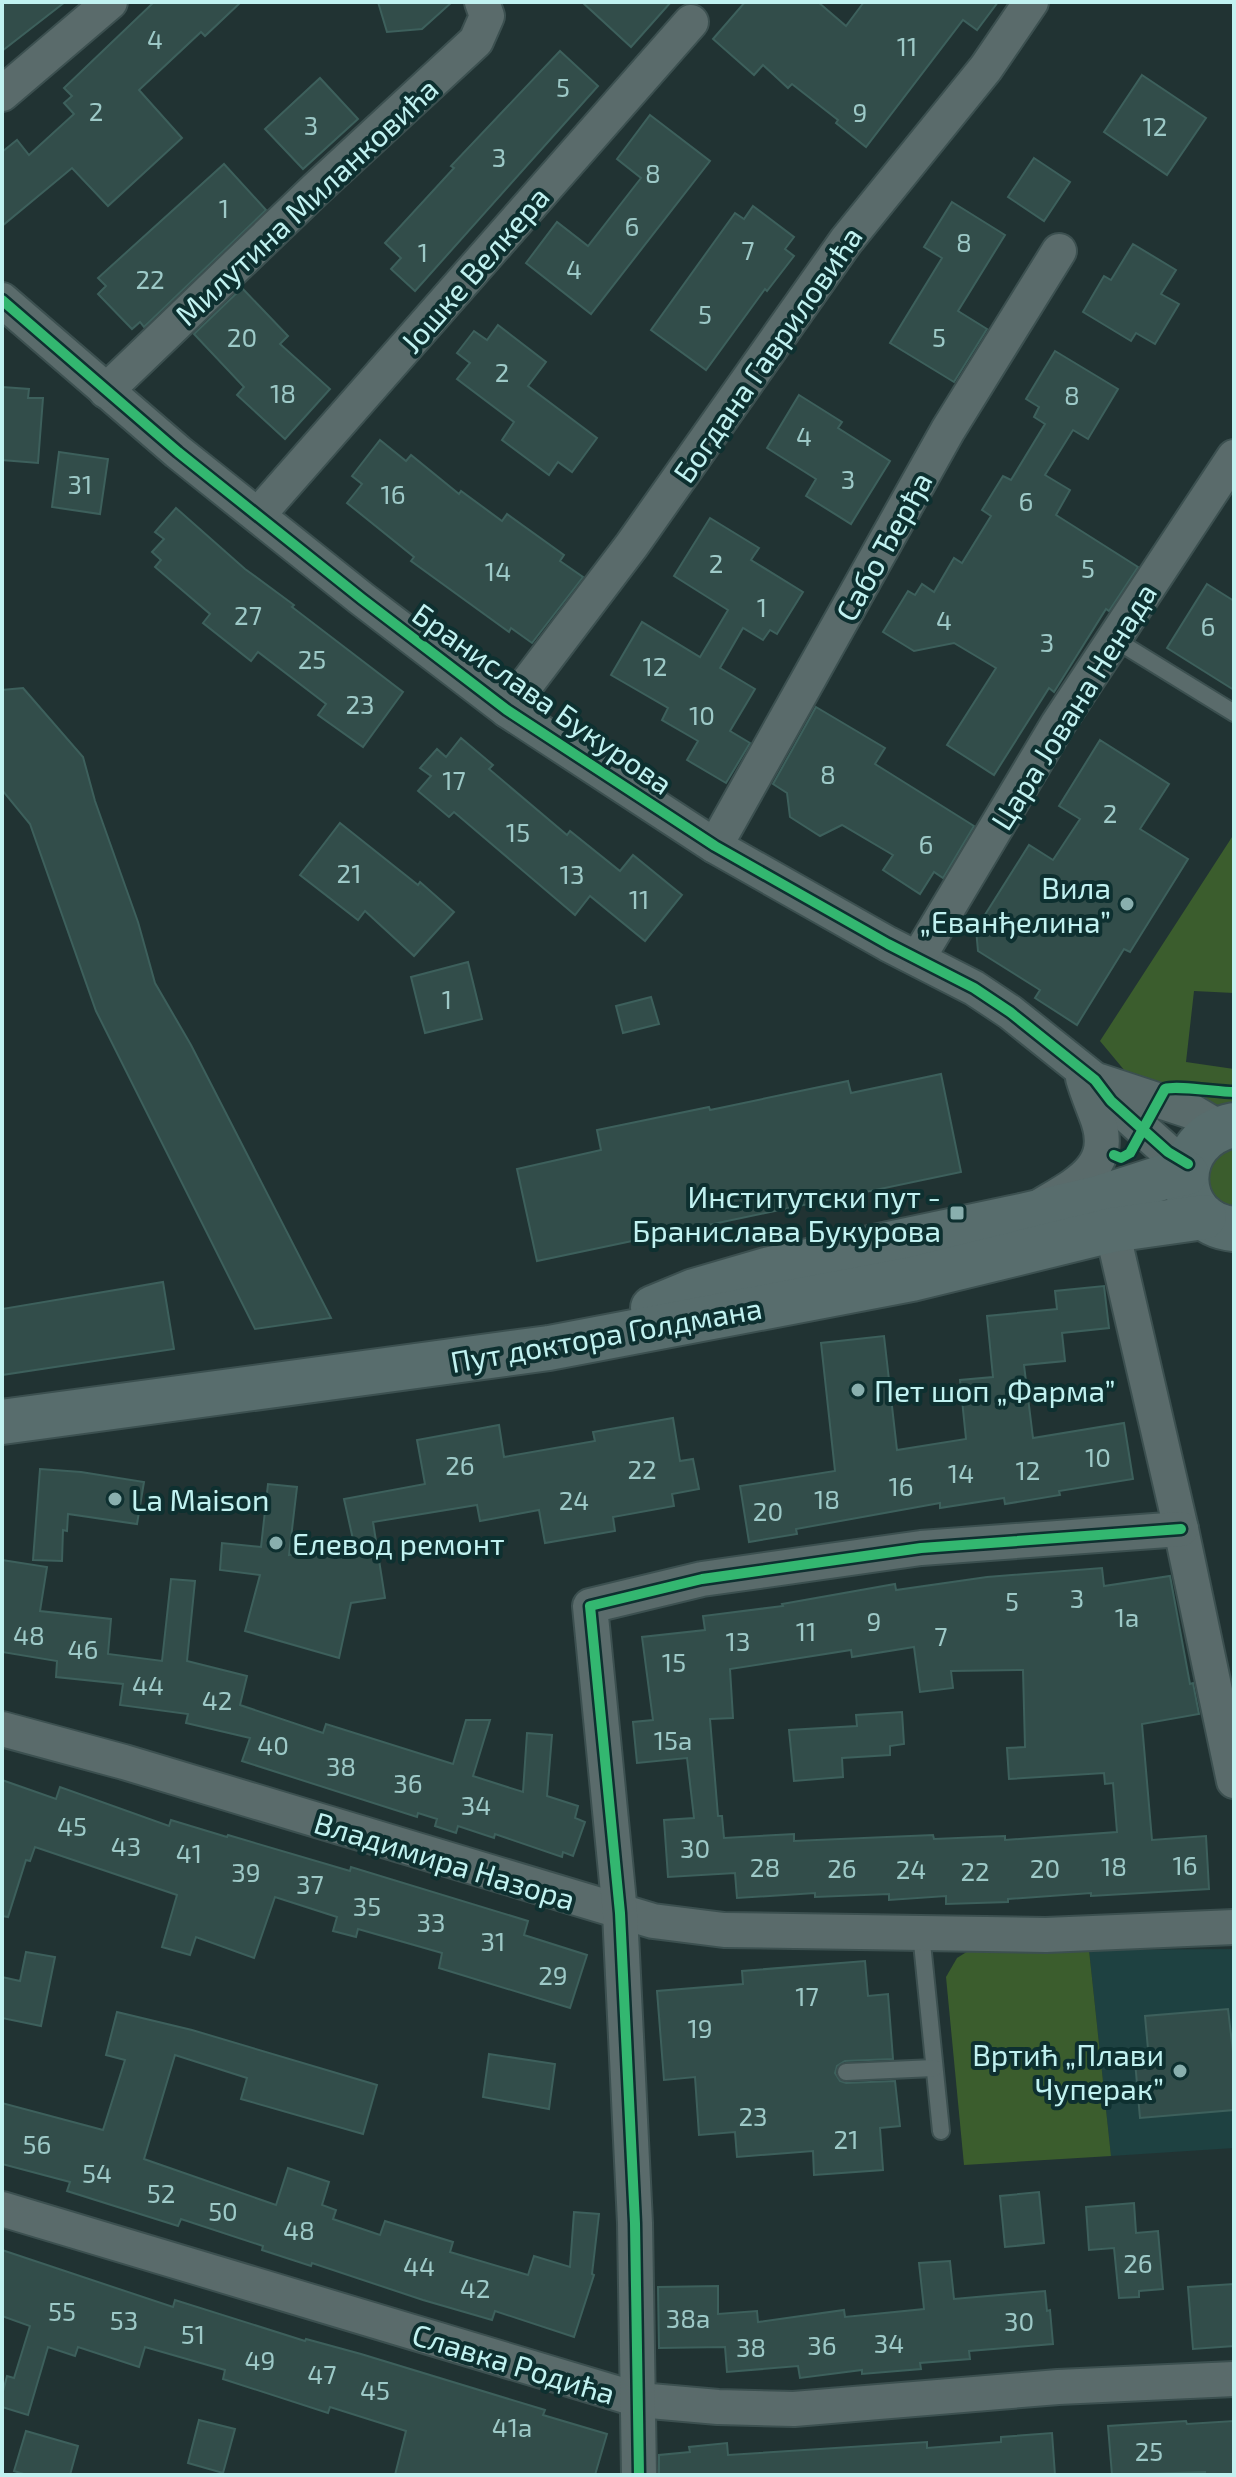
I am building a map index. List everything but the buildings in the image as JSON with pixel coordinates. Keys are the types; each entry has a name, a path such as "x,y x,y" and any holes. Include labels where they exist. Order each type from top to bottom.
{"street":[{"path":"2,94 110,2"},
{"name":"Милутина Миланковића","path":"106,391 316,189 476,41 487,16 482,2"},
{"name":"Богдана Гавриловића","path":"507,710 632,545 846,241 986,68 1031,2"},
{"name":"Јошке Велкера","path":"258,515 691,22"},
{"name":"Сабо Ђерђа","path":"715,846 948,430 1059,251"},
{"name":"Бранислава Букурова","path":"2,300 106,391 258,515 507,710 715,846 974,988 1010,1012 1088,1075 1111,1101 1187,1168"},
{"name":"Цара Јована Ненада","path":"918,958 1058,724 1234,457"},
{"path":"1026,1215 1079,1181 1097,1165 1102,1135 1088,1075"},
{"name":"Бранислава Букурова","path":"1088,1075 1227,1126"},
{"path":"1219,1223 1190,1197 1187,1168 1199,1142 1227,1126"},
{"path":"578,1342 664,1302 725,1281 1026,1215 1187,1168"},
{"name":"Пут доктора Голдмана","path":"2,1422 578,1342 912,1279 1112,1230 1219,1223"},
{"path":"1112,1230 1181,1529 1234,1781"},
{"path":"639,2475 635,2223 620,1913 590,1606 702,1579 921,1548 1181,1529"},
{"name":"Владимира Назора","path":"2,1729 109,1758 653,1921 724,1930 1046,1935 1234,1927"},
{"name":"Славка Родића","path":"2,2209 639,2400 718,2407 794,2409 1058,2387 1234,2379"}],"lane":[{"path":"1114,639 1234,713"},
{"path":"921,1933 941,2131"},
{"path":"846,2072 934,2068"}],"shaded area":[{"path":"1234,1949 1234,2148 1111,2156 1089,1950"}],"green space":[{"path":"1234,834 1234,993 1194,991 1186,1062 1234,1069 1234,1110 1215,1108 1130,1077 1100,1041"},
{"path":"1234,1146 1234,1216 1225,1215 1202,1175 1215,1154"},
{"path":"973,1948 1089,1950 1111,2156 964,2165 946,1977 957,1958"}],"cycle path":[{"path":"2,300 178,452 507,710 715,846 888,944 974,988 1010,1012 1095,1080 1111,1101 1168,1152 1188,1164"},
{"path":"1114,1155 1121,1158 1130,1153 1165,1089 1234,1092"},
{"path":"639,2475 635,2223 620,1913 590,1606 702,1579 921,1548 1181,1529"}],"place":[{"name":"Вила „Еванђелина”","path":"1127,904"},
{"name":"Институтски пут - Бранислава Букурова","path":"957,1213"},
{"name":"Пет шоп „Фарма”","path":"858,1390"},
{"name":"La Maison","path":"115,1499"},
{"name":"Елевод ремонт","path":"276,1543"},
{"name":"Вртић „Плави Чуперак”","path":"1180,2071"}]}
